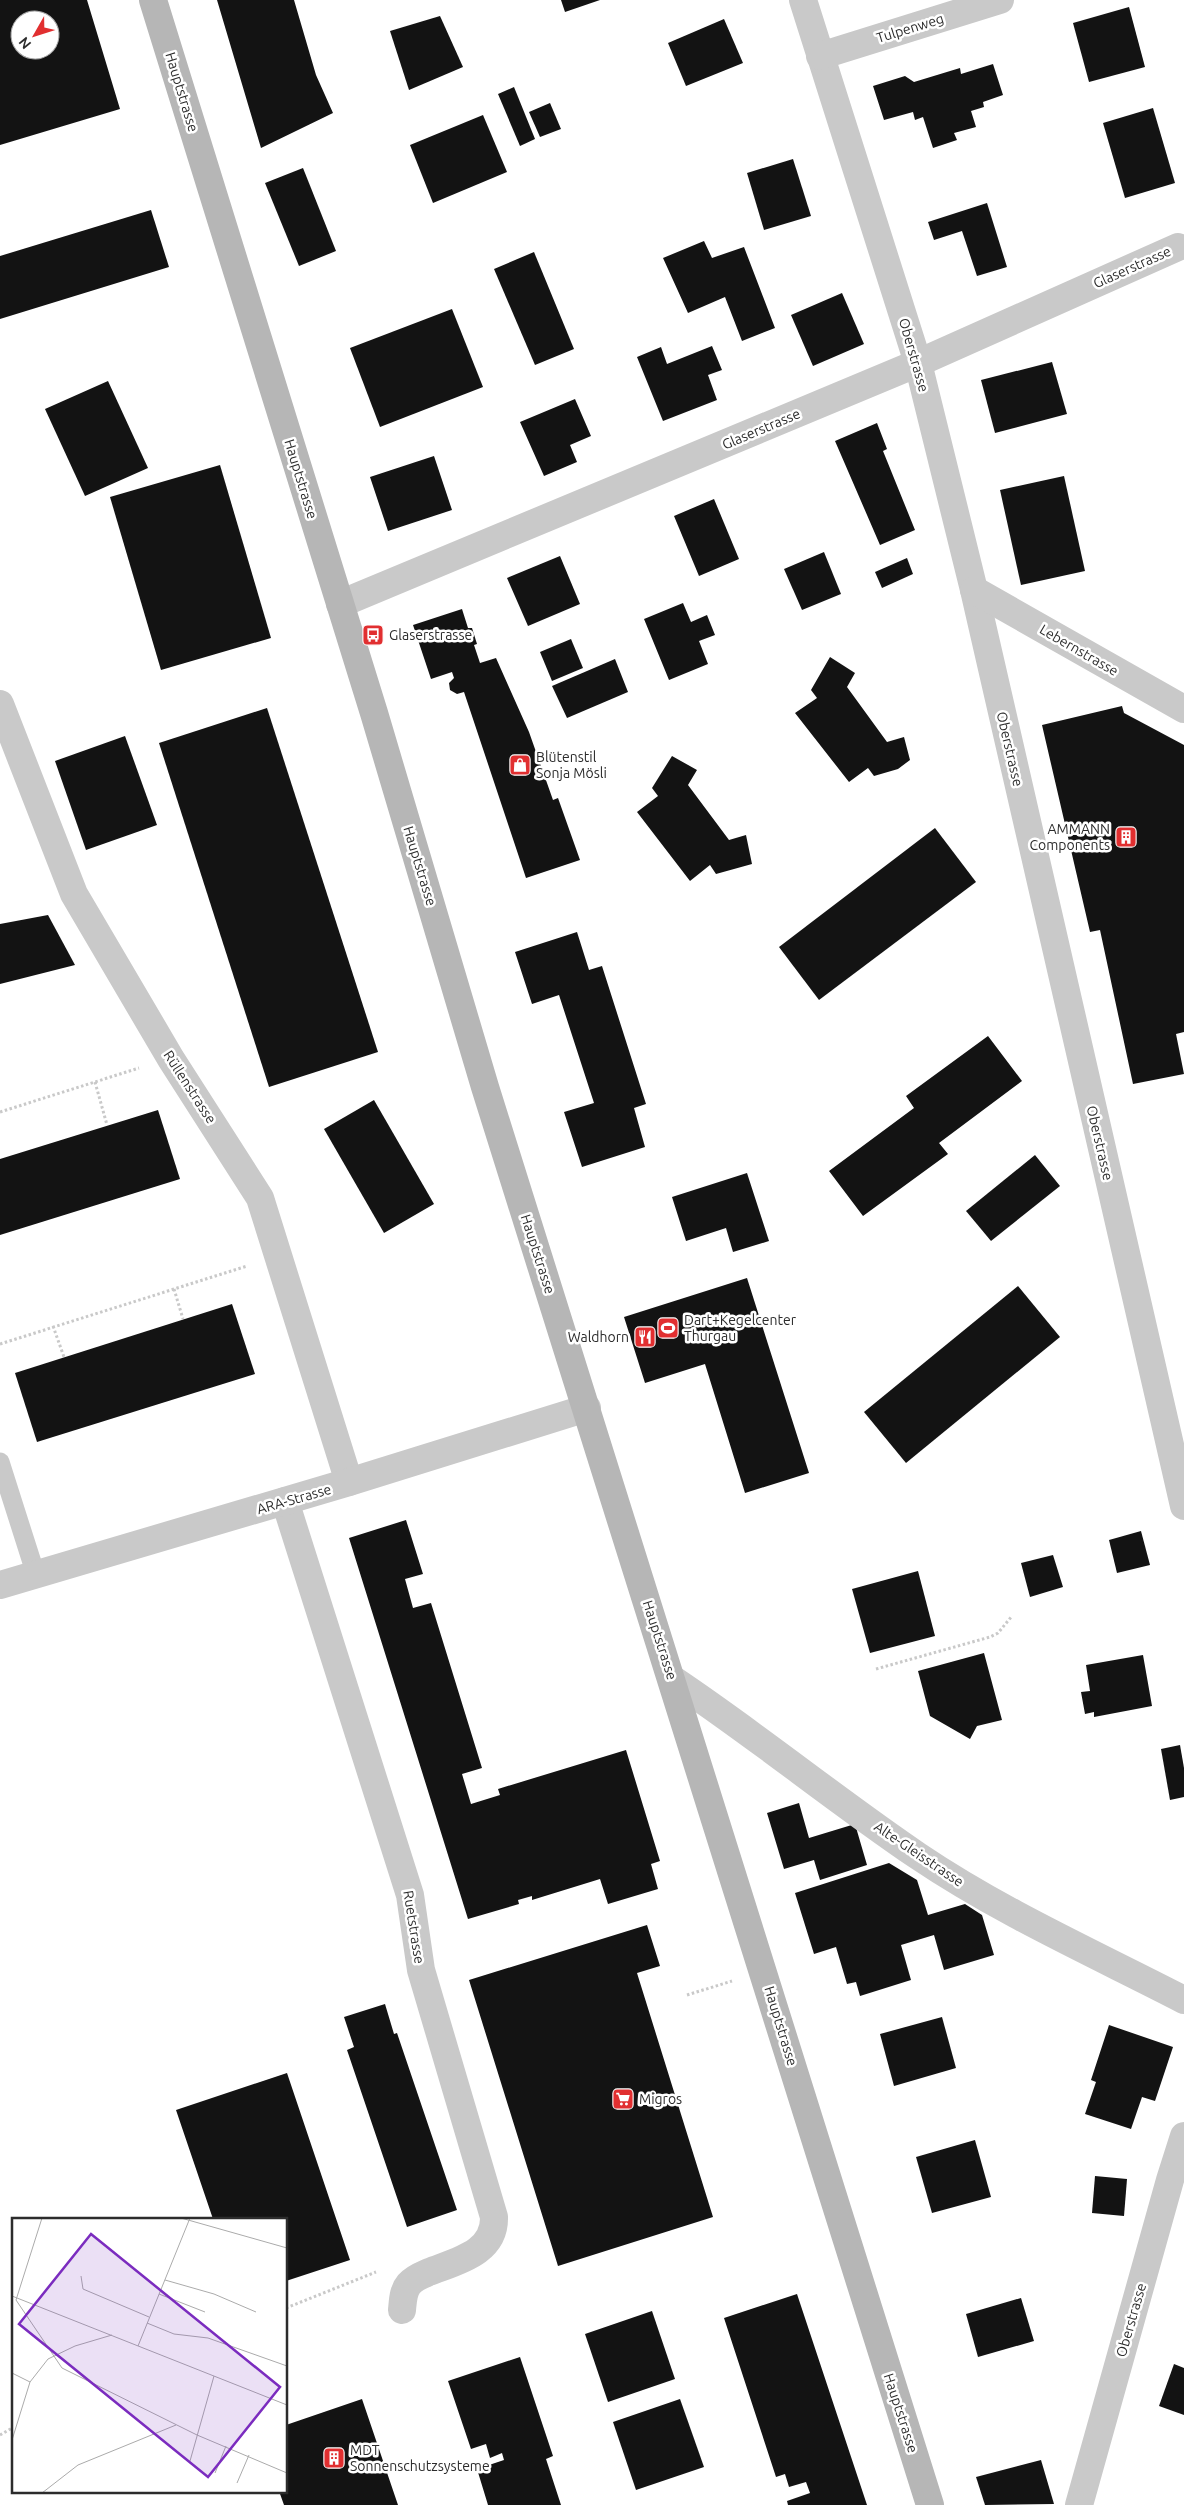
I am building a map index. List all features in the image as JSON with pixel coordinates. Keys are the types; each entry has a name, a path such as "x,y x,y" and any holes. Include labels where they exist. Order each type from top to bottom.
{"street":[{"name":"Hauptstrasse","path":"153,0 340,604 488,1096 930,2505"},
{"name":"Oberstrasse","path":"803,0 918,363 974,590 1184,1506"},
{"name":"Tulpenweg","path":"820,56 1000,0"},
{"name":"Glaserstrasse","path":"340,604 918,363 1178,247"},
{"name":"Lebernstrasse","path":"974,590 1184,709"},
{"name":"Rüllenstrasse","path":"0,704 74,894 171,1059 260,1198 349,1482"},
{"name":"ARA-Strasse","path":"0,1585 349,1482 587,1408"},
{"name":"Ruetstrasse","path":"285,1501 410,1895 420,1970 494,2217 494,2227 489,2241 479,2250 410,2282"},
{"name":"Alte-Gleisstrasse","path":"672,1679 719,1710 918,1856 998,1904 1184,2000"},
{"name":"Oberstrasse","path":"1079,2505 1184,2136"},
{"path":"402,2310 404,2292 410,2282"}],"lane":[{"path":"0,1462 36,1575"}],"path":[{"path":"0,1112 132,1070"},
{"path":"95,1082 107,1125"},
{"path":"0,1344 256,1263"},
{"path":"174,1289 183,1320"},
{"path":"53,1326 64,1357"},
{"path":"876,1669 990,1638 1012,1616"},
{"path":"687,1995 738,1979"},
{"path":"288,2307 378,2271 410,2282"},
{"path":"0,2435 12,2428"}],"building":[{"path":"0,0 87,0 120,109 0,145"},
{"path":"217,0 294,0 316,75 333,113 261,148"},
{"path":"561,0 600,0 565,12"},
{"path":"1129,7 1145,67 1089,82 1073,23"},
{"path":"440,16 463,67 409,90 390,31"},
{"path":"724,19 743,63 686,86 668,43"},
{"path":"993,64 1003,95 983,102 984,107 971,111 976,127 954,133 957,140 933,148 923,117 915,120 913,112 884,120 873,86 905,76 914,82 960,68 961,74"},
{"path":"514,87 535,139 520,146 498,94"},
{"path":"550,103 561,129 540,137 529,112"},
{"path":"1153,108 1175,183 1125,198 1103,123"},
{"path":"483,115 507,172 433,203 410,145"},
{"path":"793,159 811,216 764,230 747,173"},
{"path":"303,168 336,251 299,266 265,183"},
{"path":"987,203 1007,267 977,276 962,231 934,240 928,222"},
{"path":"151,210 169,267 0,319 0,256"},
{"path":"704,241 712,258 744,247 775,328 742,341 725,297 688,313 663,258"},
{"path":"534,252 574,349 535,365 494,269"},
{"path":"842,293 864,344 813,366 791,315"},
{"path":"452,309 483,387 380,427 350,348"},
{"path":"712,346 722,370 708,375 717,400 663,421 637,357 661,347 667,364"},
{"path":"1052,362 1067,414 995,433 981,380"},
{"path":"108,381 148,468 85,496 45,409"},
{"path":"575,399 591,436 570,445 577,462 544,476 520,422"},
{"path":"877,423 887,449 883,451 915,530 880,545 835,441"},
{"path":"434,456 452,510 388,531 370,477"},
{"path":"220,465 271,638 161,670 110,497"},
{"path":"1064,476 1085,571 1021,585 1000,490"},
{"path":"714,499 739,559 699,576 674,516"},
{"path":"824,552 841,594 802,610 784,569"},
{"path":"560,556 580,604 528,626 507,578"},
{"path":"907,558 913,574 882,588 875,572"},
{"path":"683,603 691,622 707,615 715,635 699,641 708,664 669,680 644,619"},
{"path":"462,609 468,628 472,628 477,644 474,645 480,663 496,658 529,732 553,800 558,798 580,860 526,878 464,692 457,694 450,690 449,683 454,678 452,672 431,679 413,625"},
{"path":"571,639 583,668 552,681 540,652"},
{"path":"830,657 855,673 847,687 887,742 904,737 910,760 898,769 874,776 868,768 849,782 795,713 817,698 811,690"},
{"path":"615,659 628,692 567,718 552,686"},
{"name":"AMMANN Components","path":"1122,706 1124,713 1184,745 1184,1032 1176,1034 1184,1074 1133,1084 1100,930 1090,932 1042,725"},
{"path":"267,708 378,1052 269,1087 159,743"},
{"path":"125,736 157,825 86,850 55,761"},
{"path":"672,756 697,770 688,785 729,840 746,835 752,864 716,874 710,865 690,881 637,812 658,796 652,788"},
{"path":"935,828 976,882 819,1000 779,947"},
{"path":"48,915 75,965 0,984 0,924"},
{"path":"577,932 589,970 602,966 646,1104 634,1108 645,1147 582,1167 564,1112 594,1103 559,995 532,1004 515,952"},
{"path":"988,1036 1022,1081 939,1143 948,1154 863,1216 829,1171 914,1108 906,1096"},
{"path":"374,1100 434,1204 384,1233 324,1129"},
{"path":"158,1110 180,1179 0,1235 0,1159"},
{"path":"1035,1155 1060,1186 991,1241 966,1211"},
{"path":"747,1173 769,1241 733,1252 726,1228 686,1241 672,1197"},
{"path":"747,1278 809,1473 745,1493 705,1364 645,1383 624,1317"},
{"path":"1018,1286 1060,1337 906,1463 864,1412"},
{"path":"232,1304 255,1374 37,1442 15,1373"},
{"path":"406,1520 423,1574 405,1579 413,1608 431,1603 482,1768 462,1774 471,1804 500,1795 498,1789 626,1750 660,1861 651,1864 658,1889 608,1904 600,1879 532,1900 532,1896 518,1900 519,1904 468,1919 349,1538"},
{"path":"1141,1531 1150,1565 1117,1573 1109,1540"},
{"path":"1053,1555 1063,1587 1030,1597 1021,1563"},
{"path":"918,1571 935,1636 870,1653 852,1589"},
{"path":"984,1653 1002,1720 977,1726 970,1739 930,1716 918,1671"},
{"path":"1143,1655 1152,1706 1094,1717 1094,1712 1085,1714 1081,1692 1090,1691 1086,1665"},
{"path":"1180,1745 1184,1768 1184,1797 1170,1800 1161,1749"},
{"path":"799,1803 809,1838 855,1824 867,1865 820,1880 814,1860 784,1869 767,1813"},
{"path":"889,1863 917,1880 928,1915 965,1904 982,1915 994,1955 944,1970 934,1935 901,1945 911,1980 860,1996 856,1982 847,1984 836,1947 814,1954 795,1893"},
{"path":"647,1925 660,1966 637,1973 713,2217 558,2266 469,1980"},
{"path":"385,2004 394,2034 397,2033 457,2210 407,2227 347,2050 354,2047 344,2017"},
{"path":"942,2017 956,2068 894,2086 880,2034"},
{"path":"1109,2025 1173,2047 1155,2101 1142,2097 1131,2129 1085,2114 1096,2082 1091,2080"},
{"path":"287,2073 350,2260 288,2280 288,2218 213,2218 176,2110"},
{"path":"975,2140 991,2197 932,2213 916,2157"},
{"path":"1095,2176 1127,2179 1124,2216 1092,2213"},
{"path":"797,2294 867,2505 788,2505 787,2501 810,2493 806,2482 789,2487 785,2474 776,2477 724,2318"},
{"path":"1021,2298 1034,2341 978,2357 966,2314"},
{"path":"652,2311 675,2379 608,2402 585,2334"},
{"path":"520,2357 553,2456 546,2459 561,2505 488,2505 477,2469 504,2460 502,2453 490,2458 486,2444 471,2449 448,2381"},
{"path":"1174,2364 1184,2368 1184,2415 1159,2406"},
{"name":"MDT Sonnenschutzsysteme","path":"362,2399 398,2505 284,2505 279,2492 288,2492 288,2424"},
{"path":"680,2399 704,2467 636,2490 613,2422"},
{"path":"1041,2460 1054,2504 985,2505 976,2477"}],"place":[{"name":"Glaserstrasse","path":"373,635"},
{"name":"Blütenstil Sonja Mösli","path":"520,765"},
{"name":"AMMANN Components","path":"1126,837"},
{"name":"Dart+Kegelcenter Thurgau","path":"668,1328"},
{"name":"Waldhorn","path":"645,1337"},
{"name":"Migros","path":"623,2099"},
{"name":"MDT Sonnenschutzsysteme","path":"334,2458"}]}
